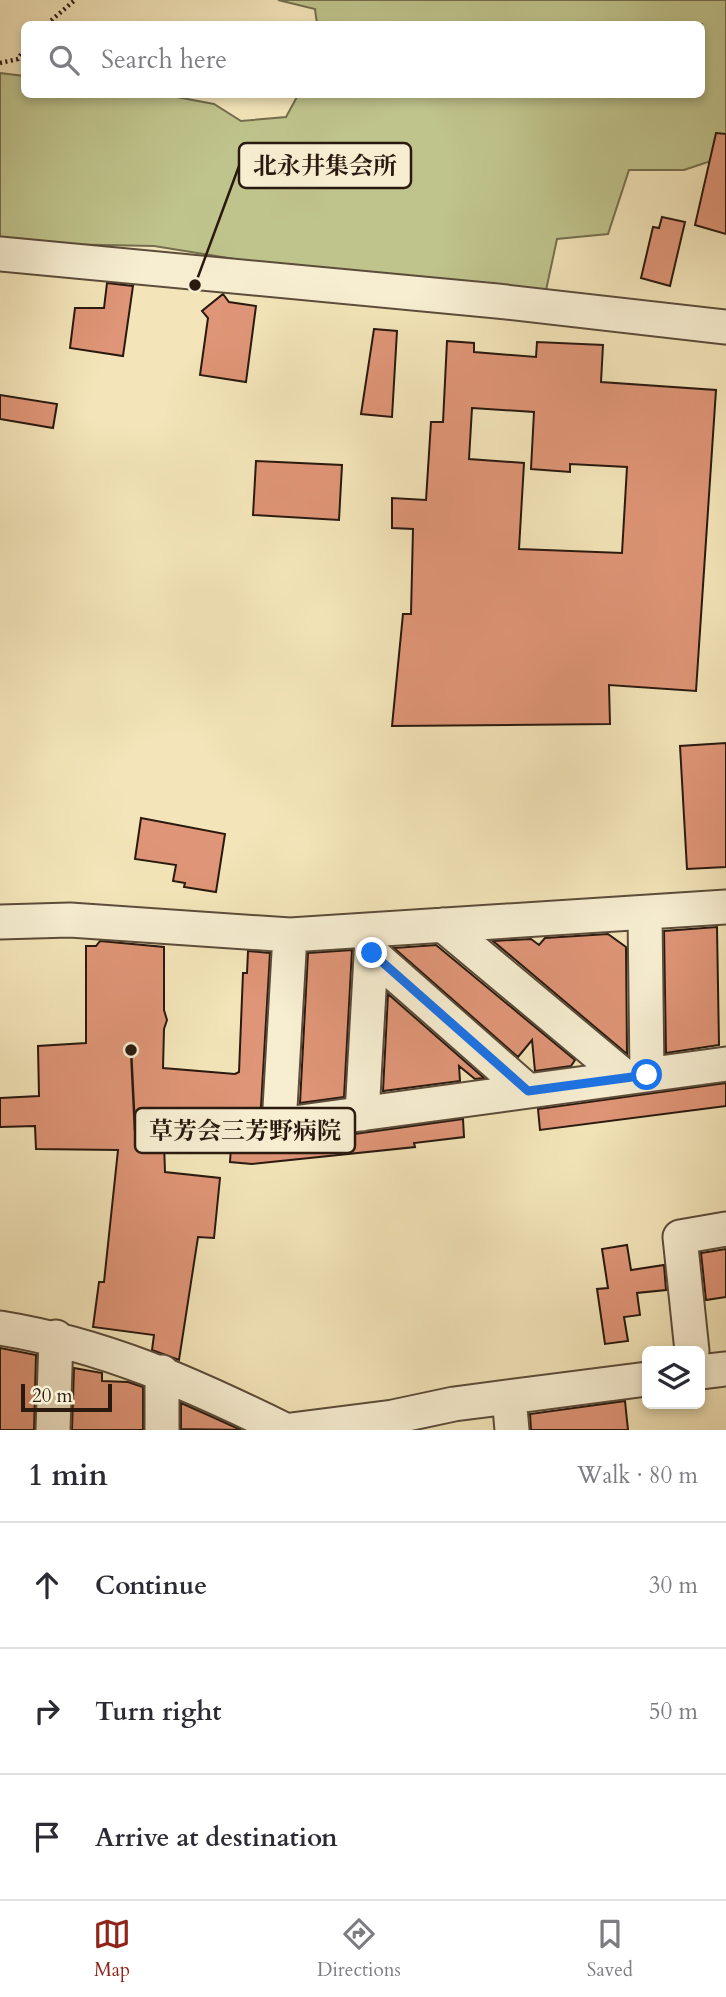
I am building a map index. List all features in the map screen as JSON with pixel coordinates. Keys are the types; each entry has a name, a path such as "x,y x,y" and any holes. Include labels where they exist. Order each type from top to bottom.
{"street":[{"path":"0,254 497,301 726,327"},
{"path":"0,922 70,920 372,941 443,925 645,915 726,907 726,919"},
{"path":"636,1076 645,915"},
{"path":"443,925 636,1076"},
{"path":"290,935 279,1125 726,1064"},
{"path":"372,941 528,1091"},
{"path":"362,1114 372,941"},
{"path":"691,1346 680,1237 726,1229"},
{"path":"0,1328 56,1337 162,1372 285,1430"},
{"path":"53,1430 56,1337"},
{"path":"705,1371 726,1368"},
{"path":"162,1372 162,1430"},
{"path":"291,1430 394,1423 454,1404 642,1380"},
{"path":"509,1397 512,1430"}],"path":[{"path":"50,21 75,0"},
{"path":"0,63 18,60 21,55"}],"green space":[{"path":"278,0 726,0 726,156 684,170 629,170 608,234 557,239 545,295 272,265 154,246 0,243 0,73 21,76 21,98 182,98 214,104 241,121 286,117 296,98 705,98 705,21 317,21 315,9"}],"building":[{"path":"716,133 726,134 726,234 695,225"},
{"path":"662,217 685,222 670,286 641,278 653,227 659,228"},
{"path":"107,283 133,286 123,356 70,348 75,308 104,308"},
{"path":"223,294 229,302 256,306 246,382 200,375 208,318 202,311"},
{"path":"374,329 397,331 392,417 361,414"},
{"path":"447,341 474,343 474,352 536,357 537,342 603,345 601,382 716,390 696,691 609,685 610,724 392,726 403,614 411,614 413,529 392,528 392,498 426,500 431,422 443,422","holes":["472,408 534,412 531,469 570,472 570,464 627,467 622,553 519,549 524,463 469,459"]},
{"path":"0,395 57,404 53,428 0,419"},
{"path":"256,461 342,465 339,520 253,515"},
{"path":"726,743 726,867 687,869 680,746"},
{"path":"141,818 225,834 216,892 184,887 185,883 173,881 176,865 135,859"},
{"path":"717,927 719,1045 666,1053 664,931"},
{"path":"608,934 626,947 627,1054 493,941 531,939 539,945 545,938"},
{"path":"100,941 164,947 164,1010 167,1020 164,1029 163,1068 235,1074 239,1072 243,973 247,973 248,951 270,953 260,1124 262,1134 270,1142 282,1144 463,1119 464,1137 414,1143 415,1147 252,1164 230,1162 233,1118 163,1113 165,1172 220,1178 214,1238 198,1237 179,1360 152,1350 154,1335 93,1327 99,1282 104,1282 118,1150 36,1149 35,1126 0,1127 0,1098 39,1096 38,1046 86,1043 86,946 96,946"},
{"path":"436,945 575,1060 571,1066 535,1071 532,1040 518,1057 394,948"},
{"path":"352,950 344,1097 300,1103 308,953"},
{"path":"388,994 484,1078 475,1079 459,1066 460,1081 383,1091"},
{"path":"726,1083 726,1106 540,1130 538,1109"},
{"path":"627,1245 631,1270 664,1265 666,1290 637,1293 640,1315 624,1317 628,1341 605,1344 597,1289 608,1288 602,1249"},
{"path":"726,1249 726,1297 706,1300 701,1253"},
{"path":"0,1348 36,1355 34,1430 0,1430"},
{"path":"74,1368 102,1373 102,1381 128,1382 143,1387 143,1430 72,1430"},
{"path":"625,1401 628,1430 531,1430 530,1414"},
{"path":"181,1403 208,1415 241,1430 181,1429"}],"place":[{"name":"北永井集会所","path":"195,285"},
{"name":"草芳会三芳野病院","path":"131,1050"}],"route":[{"path":"372,953 528,1091 647,1075"}]}
